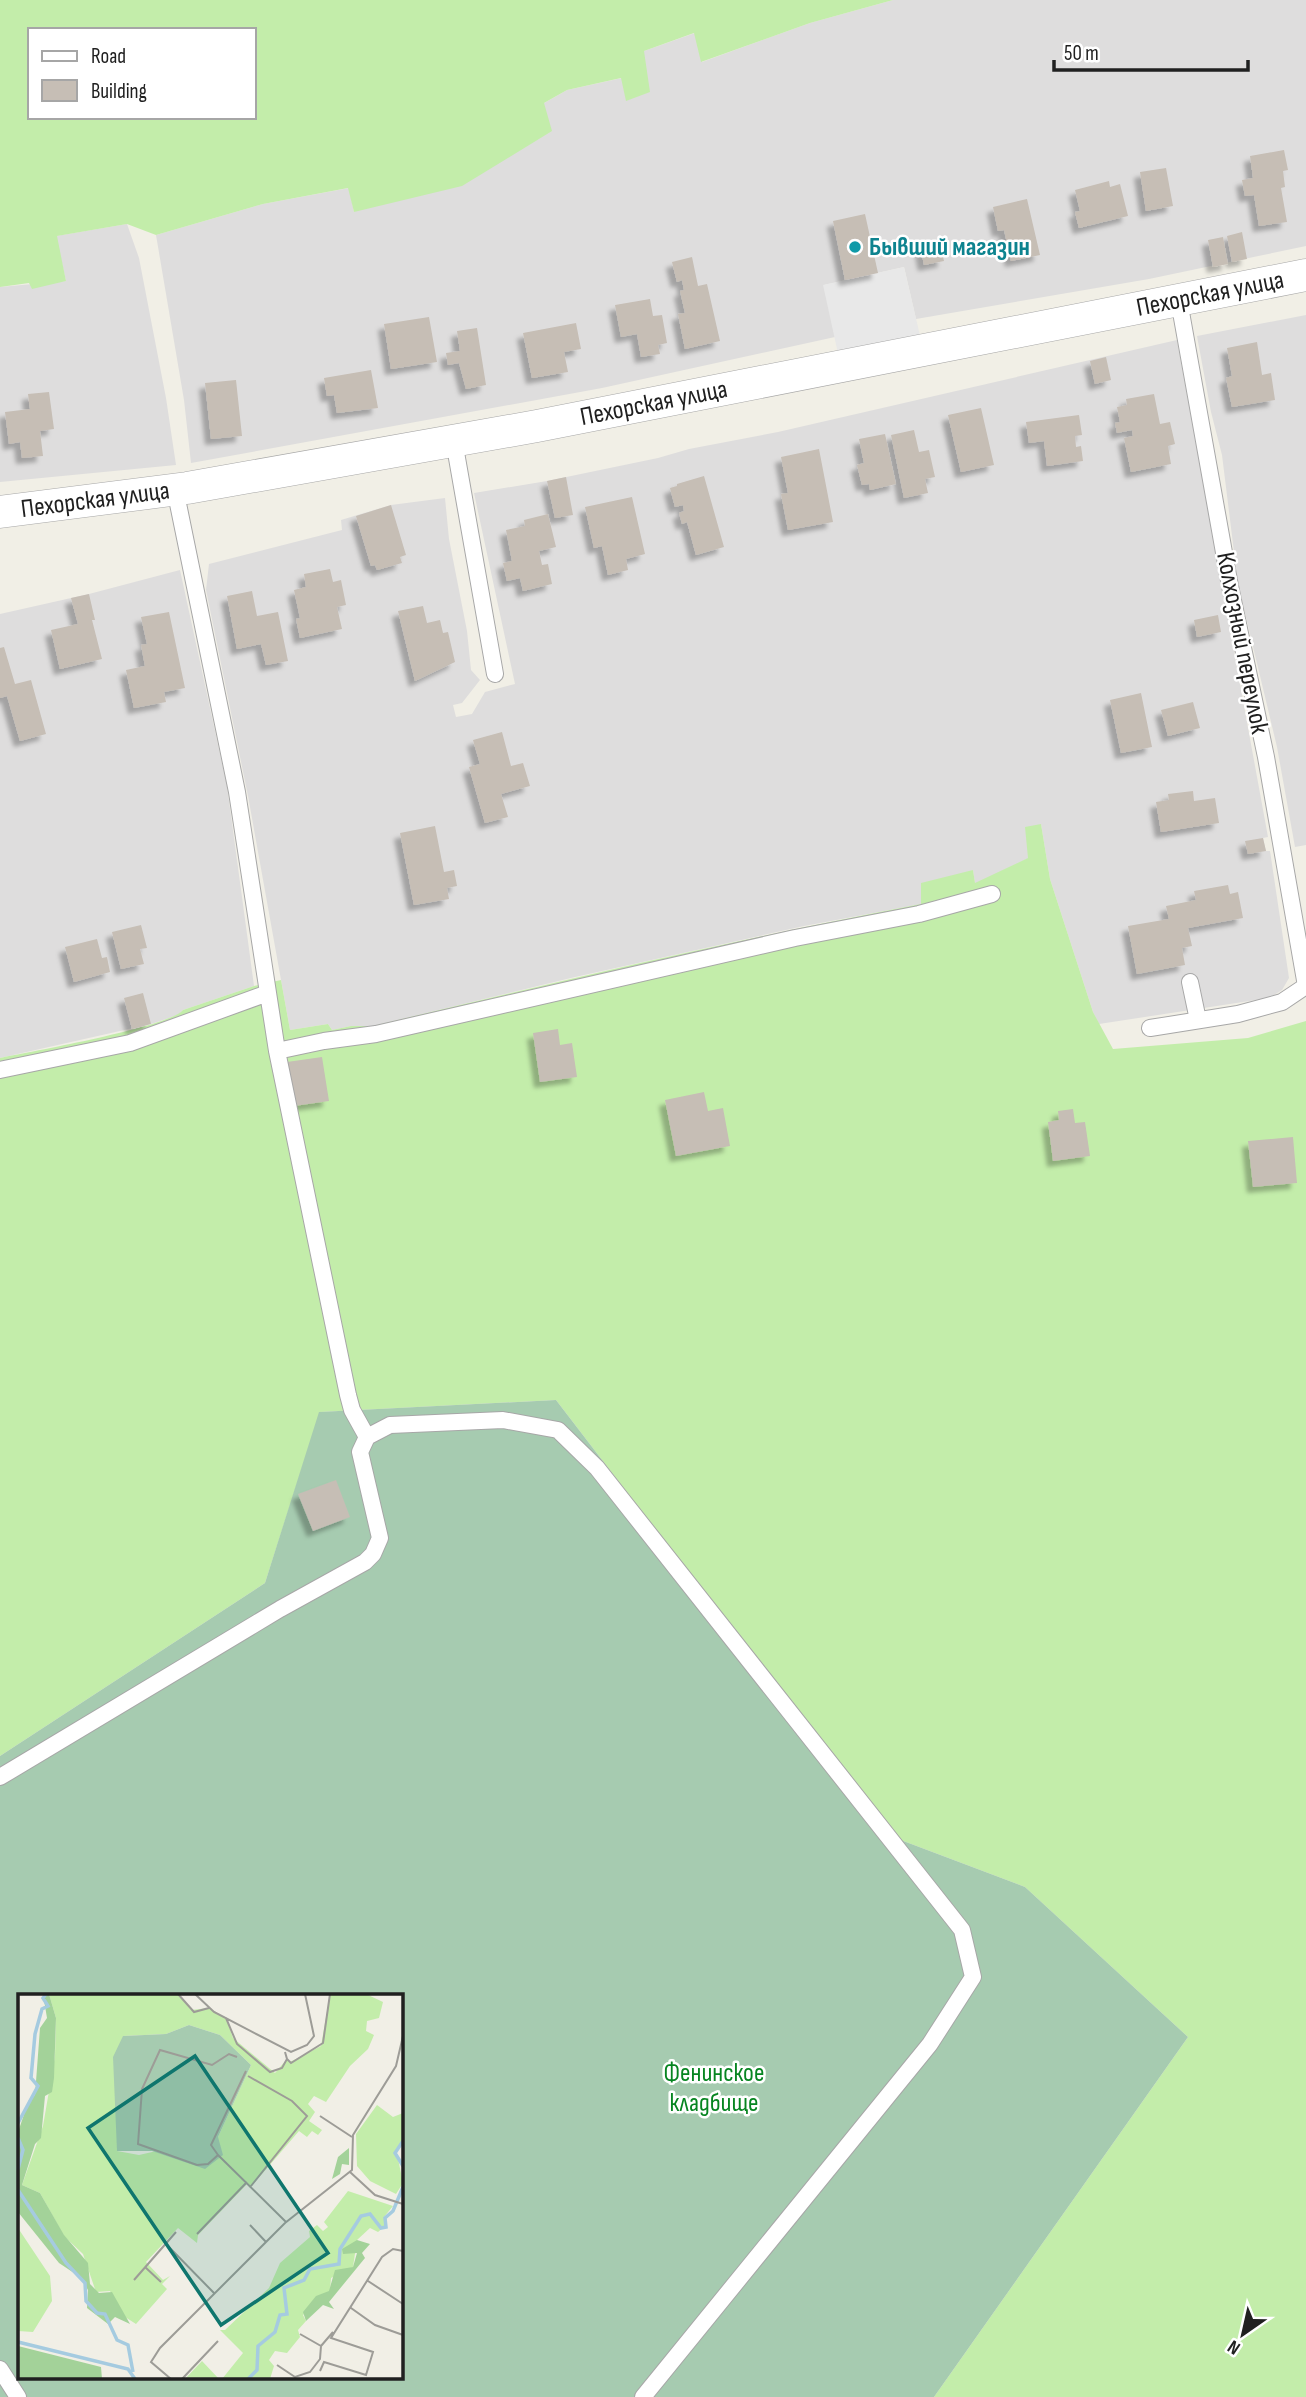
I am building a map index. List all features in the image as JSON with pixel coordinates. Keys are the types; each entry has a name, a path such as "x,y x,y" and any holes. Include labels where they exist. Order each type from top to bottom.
{"street":[{"name":"Пехорская улица","path":"0,512 175,489 454,441 1306,275"}],"lane":[{"name":"Колхозный переулок","path":"1179,301 1230,586 1266,757 1306,986"},
{"path":"454,441 495,674"},
{"path":"175,489 237,792 277,1051 350,1402 366,1437"},
{"path":"277,1051 376,1034 795,938 919,914 992,894"},
{"path":"1191,982 1198,1020"},
{"path":"1150,1028 1238,1014 1282,1002 1306,986"},
{"path":"0,1070 130,1043 268,993"},
{"path":"0,1777 280,1609 365,1562 373,1554 380,1538 360,1452 366,1437 390,1425 503,1420 558,1430 597,1468 962,1930 973,1977 930,2043 643,2397"},
{"path":"0,2370 18,2397"}],"shaded area":[{"path":"893,0 1306,0 1306,246 1149,279 916,319 904,267 824,285 835,337 602,388 191,463 184,400 156,235 263,204 349,188 354,212 567,90 622,78 644,51 695,33 702,62 810,23"},
{"path":"127,224 139,258 176,465 0,482 0,287 66,281 56,236"},
{"path":"904,267 921,340 839,358 823,285"},
{"path":"1306,315 1306,845 1295,847 1277,747 1238,584 1222,455 1197,336"},
{"path":"1177,340 1268,837 1263,838 1266,851 1270,851 1289,978 1282,990 1269,998 1099,1024 1050,879 1041,824 1029,858 975,884 973,870 922,904 804,926 373,1026 351,1026 332,1030 328,1024 290,1030 248,796 206,590 209,564 342,530 341,520 391,505 445,498 449,539 467,631 471,670 480,680 462,703 453,705 456,717 472,714 485,692 515,684 474,493 547,481 778,432"},
{"path":"180,570 227,786 254,986 151,1024 0,1058 0,614"}],"green space":[{"path":"0,0 893,0 810,23 701,62 694,33 644,51 650,92 626,101 621,78 567,90 544,103 552,131 462,186 354,212 348,188 263,204 156,235 127,224 57,236 66,281 32,289 29,283 0,287"},
{"path":"1041,824 1050,879 1093,1012 1113,1049 1248,1038 1306,1021 1306,2397 934,2397 1188,2037 1025,1887 898,1839 824,1749 556,1400 320,1412 265,1583 0,1756 0,1058 153,1024 183,1010 254,986 281,980 290,1030 328,1024 332,1030 351,1026 373,1026 646,962 921,904 921,883 973,870 975,883 1028,858 1025,827"},
{"name":"Фенинское кладбище","path":"556,1400 824,1749 898,1839 1025,1887 1188,2037 934,2397 0,2397 0,1756 265,1583 319,1412"}],"building":[{"path":"1284,150 1288,170 1283,171 1285,187 1281,188 1287,222 1259,226 1254,195 1245,196 1242,180 1253,178 1250,156"},
{"path":"1166,168 1173,206 1146,211 1140,172"},
{"path":"1109,181 1110,187 1120,184 1128,216 1079,228 1075,212 1080,211 1075,190"},
{"path":"1027,199 1040,255 1011,261 1004,230 998,231 993,207"},
{"name":"Бывший магазин","path":"865,214 878,273 845,280 833,221"},
{"path":"1242,232 1247,259 1232,262 1227,236"},
{"path":"1223,237 1228,264 1213,267 1208,240"},
{"path":"939,240 944,261 924,265 920,245"},
{"path":"692,257 698,286 707,284 720,341 685,349 678,314 685,313 680,291 684,290 682,280 677,282 672,262"},
{"path":"650,299 653,316 662,315 667,343 658,345 660,354 641,357 637,334 621,337 615,305"},
{"path":"429,317 437,362 391,369 384,324"},
{"path":"576,323 581,349 564,352 568,372 532,378 523,333"},
{"path":"477,328 486,385 466,389 459,363 448,365 446,353 460,351 457,331"},
{"path":"1257,342 1262,375 1271,373 1275,400 1232,407 1226,378 1232,376 1227,348"},
{"path":"1106,357 1111,380 1095,384 1090,361"},
{"path":"371,370 378,408 337,413 334,395 327,396 324,378"},
{"path":"236,380 242,436 211,439 205,383"},
{"path":"49,392 54,429 40,431 43,456 22,458 20,442 9,444 5,412 30,409 28,394"},
{"path":"1154,394 1160,424 1170,422 1175,444 1168,446 1171,464 1131,472 1124,438 1133,436 1132,430 1117,433 1115,423 1120,422 1117,407 1127,405 1126,399"},
{"path":"981,408 994,465 961,472 948,415"},
{"path":"1079,415 1082,435 1075,436 1076,447 1081,446 1083,461 1047,466 1044,441 1029,443 1026,422"},
{"path":"914,430 919,452 929,450 935,477 925,479 928,493 904,498 891,435"},
{"path":"885,434 896,484 870,490 869,484 862,485 857,465 864,463 859,439"},
{"path":"819,449 833,522 788,530 781,494 788,493 781,457"},
{"path":"704,476 724,547 696,555 687,522 682,524 679,513 684,511 683,505 675,507 670,488"},
{"path":"566,477 573,515 555,518 547,481"},
{"path":"632,497 645,554 626,559 628,570 608,575 602,546 594,548 585,507"},
{"path":"391,505 406,555 400,557 402,563 377,570 375,565 371,566 356,516"},
{"path":"548,514 556,547 539,551 542,565 548,564 552,584 523,591 520,578 507,581 503,563 512,561 506,530 525,526 524,520"},
{"path":"330,569 333,582 341,580 346,605 337,607 342,629 300,638 296,619 300,618 294,590 306,587 304,574"},
{"path":"252,591 257,616 278,612 288,661 266,665 261,644 237,649 227,596"},
{"path":"89,594 95,620 92,620 102,659 60,669 51,630 78,624 71,598"},
{"path":"423,606 427,623 440,620 443,633 448,632 455,662 415,681 398,611"},
{"path":"169,612 185,688 164,692 166,702 134,708 126,670 145,666 141,645 147,644 141,617"},
{"path":"1218,615 1221,632 1197,637 1194,620"},
{"path":"4,647 15,684 31,680 46,734 20,741 7,696 0,698 0,648"},
{"path":"1141,693 1152,747 1121,753 1110,700"},
{"path":"1193,702 1200,728 1168,736 1161,710"},
{"path":"502,732 511,766 523,763 530,786 501,794 508,817 485,823 469,767 480,764 473,740"},
{"path":"1193,791 1194,801 1215,798 1219,823 1161,832 1156,802 1169,800 1168,794"},
{"path":"435,826 444,872 454,870 457,886 447,888 449,899 414,905 400,833"},
{"path":"1263,838 1266,851 1248,854 1245,841"},
{"path":"1228,885 1230,894 1238,892 1243,918 1188,928 1192,946 1182,948 1185,965 1137,974 1128,926 1169,919 1166,906 1196,900 1194,891"},
{"path":"141,925 147,948 140,949 144,964 121,969 112,932"},
{"path":"97,939 102,958 107,957 110,972 74,982 65,947"},
{"path":"143,993 151,1024 132,1029 124,998"},
{"path":"558,1029 560,1045 572,1043 577,1077 540,1082 533,1033"},
{"path":"322,1057 329,1101 294,1106 287,1062"},
{"path":"704,1092 708,1111 723,1108 730,1146 676,1156 665,1100"},
{"path":"1073,1109 1075,1123 1085,1122 1090,1156 1053,1161 1048,1122 1059,1120 1058,1111"},
{"path":"1293,1137 1297,1183 1253,1187 1248,1141"},
{"path":"336,1480 350,1517 313,1531 298,1494"}],"place":[{"name":"Бывший магазин","path":"855,247"}]}
